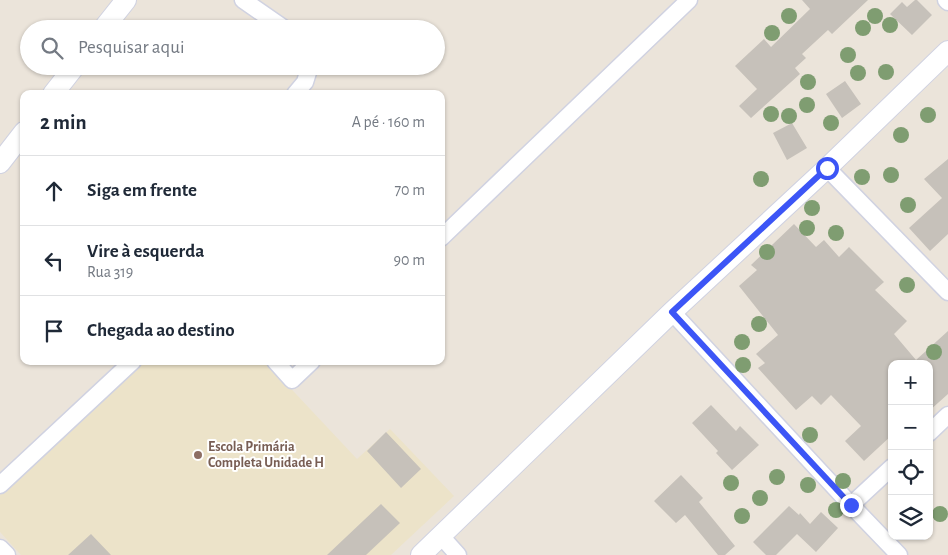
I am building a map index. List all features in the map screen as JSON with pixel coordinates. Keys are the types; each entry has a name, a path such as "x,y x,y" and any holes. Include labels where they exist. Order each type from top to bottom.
{"street":[{"path":"111,20 126,0"},
{"path":"243,0 272,20"},
{"path":"445,234 689,0"},
{"path":"421,555 672,312 948,52"},
{"path":"56,90 67,75"},
{"path":"298,90 305,82 307,75"},
{"path":"0,163 20,137"},
{"path":"827,168 948,292"},
{"path":"672,312 899,555"},
{"path":"0,485 129,365"},
{"path":"279,365 292,380 308,365"},
{"path":"851,505 888,472"},
{"path":"441,536 458,555"},
{"path":"0,548 7,555"}],"shaded area":[{"name":"Escola Primária Completa Unidade H","path":"139,365 269,365 357,459 390,429 454,496 391,555 21,555 0,532 0,495"}],"building":[{"path":"802,0 868,0 832,34 828,30 802,54 806,58 795,68 800,74 751,118 739,106 757,89 735,66 764,39 771,47 810,9"},
{"path":"915,0 932,15 912,35 890,14 902,2 907,7"},
{"path":"845,81 861,104 842,118 826,94"},
{"path":"792,123 807,148 787,160 773,133"},
{"path":"948,159 948,234 930,251 909,228 942,198 924,179"},
{"path":"794,224 816,247 824,240 839,257 849,247 884,282 875,290 907,321 894,334 916,360 888,360 888,439 864,461 845,441 861,426 831,395 821,405 812,396 796,410 758,368 765,363 756,354 778,335 739,286 757,270 751,265"},
{"path":"948,331 948,394 933,407 933,360 916,360"},
{"path":"711,405 736,431 740,426 759,445 732,470 716,453 718,451 692,423"},
{"path":"386,432 421,469 401,488 367,451"},
{"path":"681,475 703,498 699,502 735,546 725,555 718,555 685,515 676,523 654,501"},
{"path":"381,504 400,523 366,555 327,555"},
{"path":"789,506 799,515 800,513 810,524 821,512 838,528 816,552 797,534 776,555 766,555 753,542"},
{"path":"91,534 111,555 68,555"}],"place":[{"name":"Escola Primária Completa Unidade H","path":"198,455"}],"route":[{"path":"827,168 672,312 851,505"}]}
